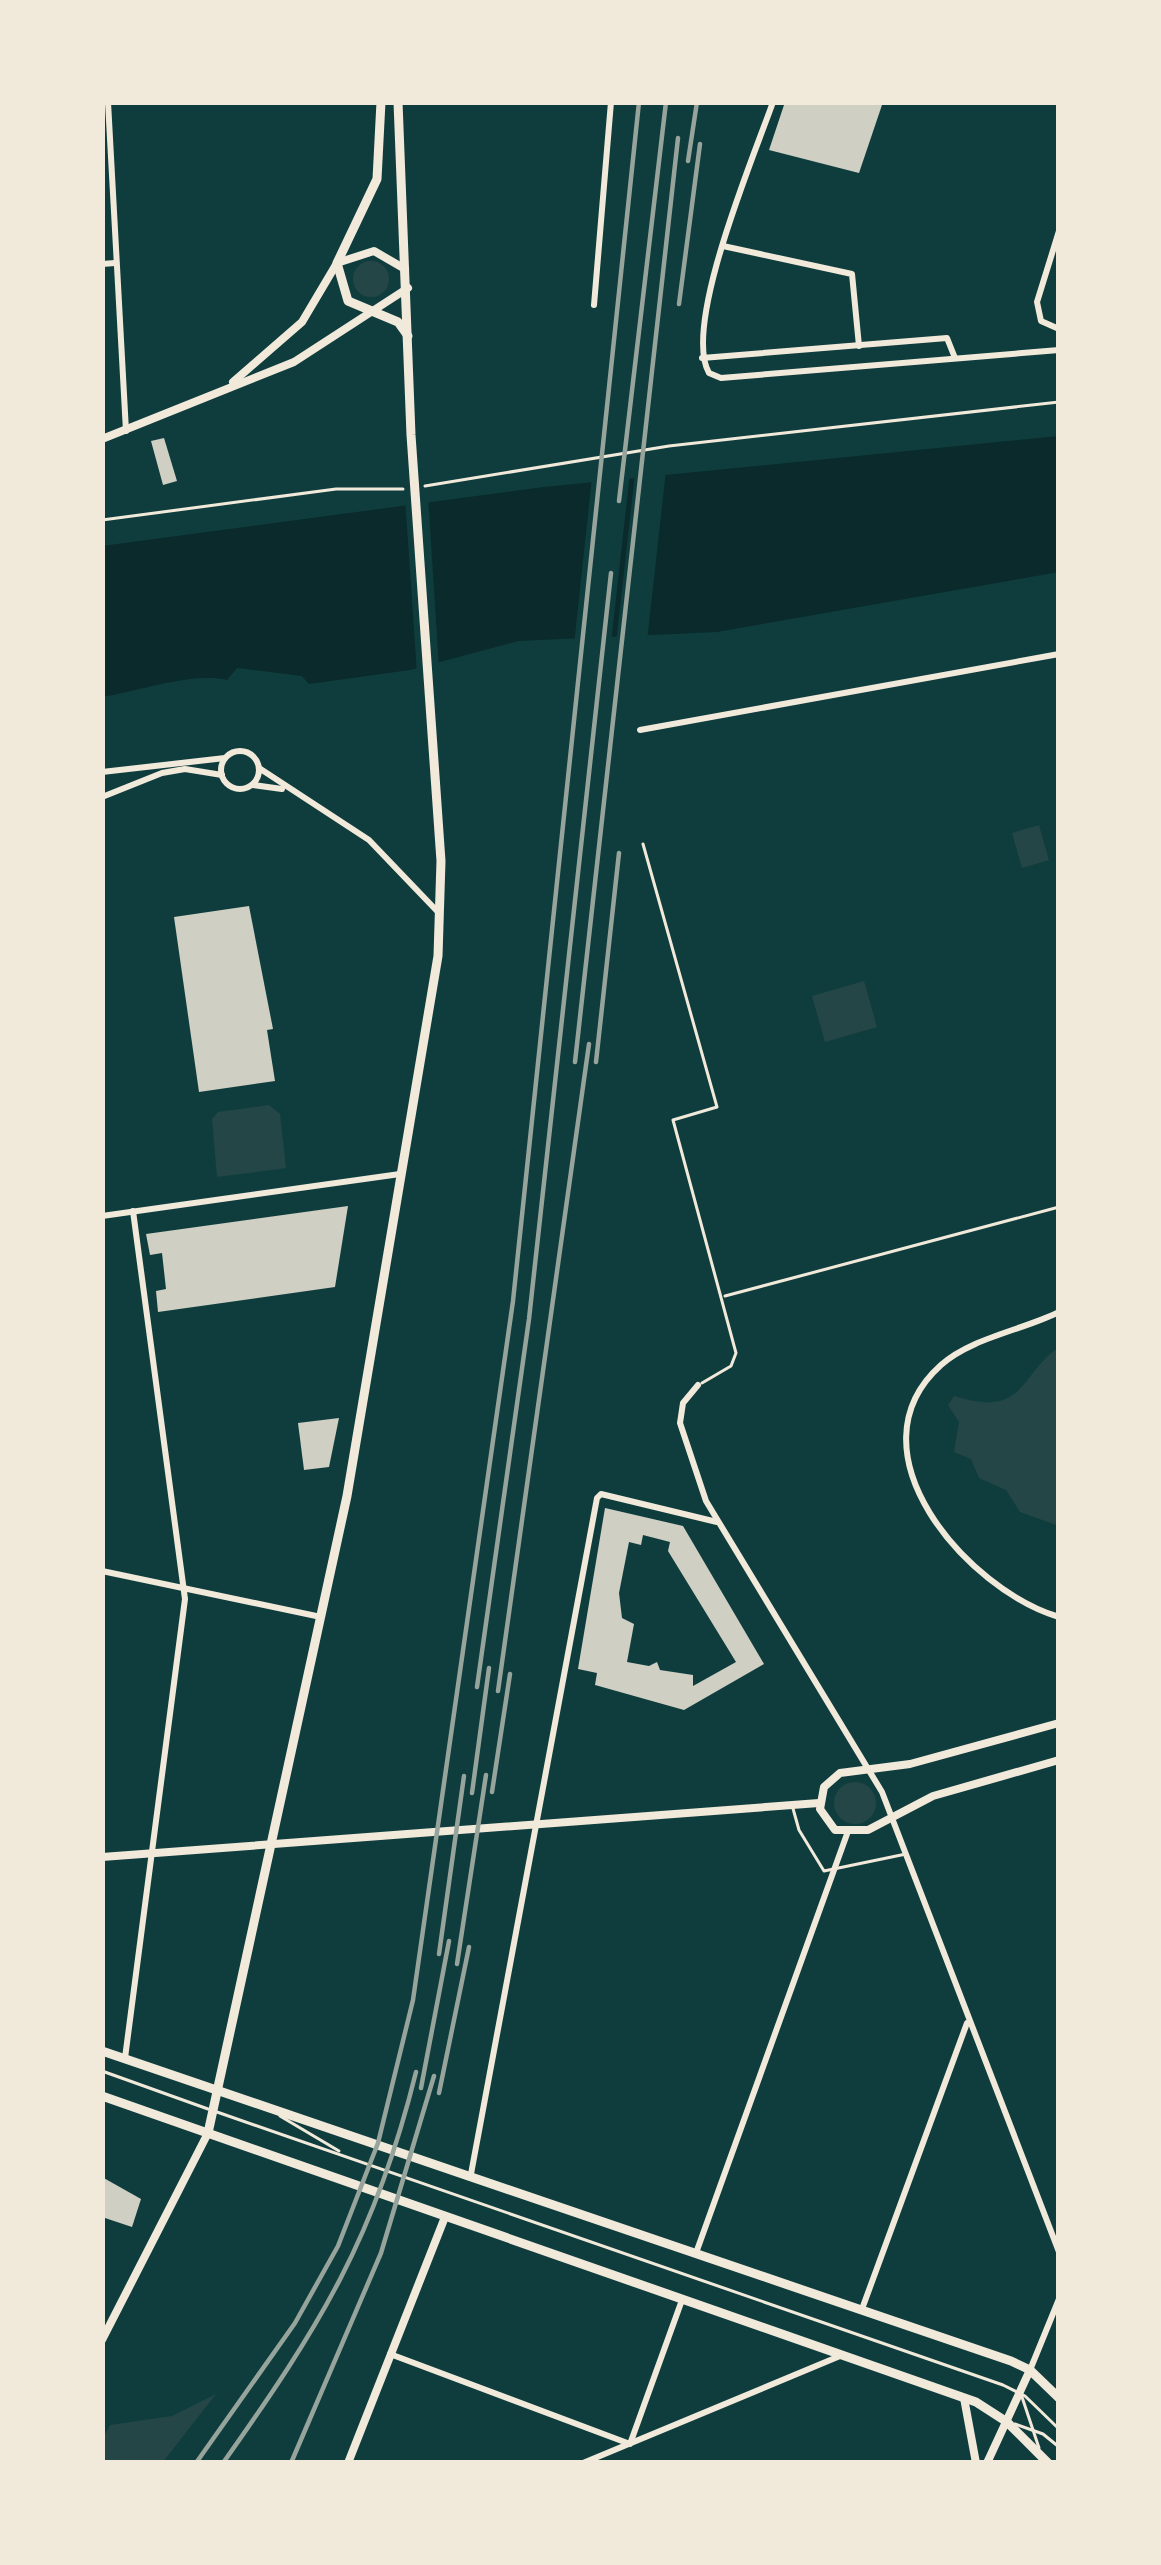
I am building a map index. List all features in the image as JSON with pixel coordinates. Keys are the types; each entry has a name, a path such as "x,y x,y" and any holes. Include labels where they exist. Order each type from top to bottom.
{"main road":[{"path":"381,102 376,179 337,263 349,301 398,322 410,340"},
{"path":"208,2133 222,2092 321,1617 403,1174 440,913 411,435 409,287 398,102"},
{"path":"102,2050 1030,2370 1059,2398"},
{"path":"102,2096 964,2398 1007,2422 1045,2459"}],"street":[{"path":"108,102 127,431"},
{"path":"594,305 611,102"},
{"path":"773,102 723,246 701,338 708,372 722,378 1059,350"},
{"path":"1059,230 1036,308 1041,321 1059,329"},
{"path":"723,246 852,274 860,346"},
{"path":"227,387 294,332 337,263 374,250 408,272"},
{"path":"102,264 115,263"},
{"path":"102,439 294,362 409,287"},
{"path":"702,358 947,338 956,358"},
{"path":"640,730 1059,654"},
{"path":"102,772 249,753 259,768 368,839 440,913"},
{"path":"222,776 225,758"},
{"path":"252,785 259,768"},
{"path":"102,797 162,773 197,770 222,776 234,788 252,785 291,791"},
{"path":"102,1216 403,1174"},
{"path":"125,2059 185,1589 133,1211"},
{"path":"1059,1312 943,1363 913,1401 904,1440 916,1486 967,1557 1013,1598 1059,1617"},
{"path":"698,1385 683,1403 680,1423 717,1522 892,1818 1059,2252"},
{"path":"471,2174 597,1498 601,1493 717,1522"},
{"path":"102,1571 321,1617"},
{"path":"819,1803 834,1777 1059,1723"},
{"path":"696,2253 848,1834 933,1796 1059,1760"},
{"path":"102,1857 819,1803"},
{"path":"819,1803 828,1823 848,1834"},
{"path":"862,2310 968,2020"},
{"path":"102,2340 208,2133"},
{"path":"349,2463 446,2217"},
{"path":"987,2463 1059,2299"},
{"path":"630,2444 682,2300"},
{"path":"390,2354 630,2444"},
{"path":"583,2463 842,2356"},
{"path":"964,2398 976,2463"},
{"path":"1028,2462 1045,2459"}],"lane":[{"path":"643,844 717,1107 673,1120 736,1360 698,1385"},
{"path":"721,1298 1059,1207"},
{"path":"792,1803 816,1862 831,1873 906,1854"},
{"path":"102,2071 1021,2392 1059,2428"},
{"path":"256,2103 346,2155"},
{"path":"1021,2392 1045,2459"},
{"path":"1007,2422 1032,2429 1059,2447"}],"path":[{"path":"102,520 335,489 378,492 669,446 1059,402"}],"shaded area":[{"path":"371,261 384,266 389,279 384,292 371,297 358,292 353,279 358,266"},
{"path":"1059,436 1059,572 717,632 518,641 410,670 309,684 302,676 237,668 227,680 182,680 102,697 102,546 544,487"},
{"path":"1039,825 1049,860 1022,868 1012,833"},
{"path":"864,981 877,1027 825,1042 812,996"},
{"path":"269,1105 280,1114 286,1168 217,1177 212,1119 218,1112"},
{"path":"1059,1347 1059,1526 1020,1512 1006,1490 979,1478 971,1459 954,1452 959,1422 948,1405 954,1396 995,1402 1008,1398"},
{"path":"855,1782 870,1788 876,1803 870,1818 855,1824 840,1818 834,1803 840,1788"},
{"path":"216,2394 162,2463 102,2463 102,2440 110,2425 172,2416"}],"pier":[{"path":"666,470 647,641 616,643 635,473"},
{"path":"630,473 611,643 574,645 592,477"},
{"path":"428,495 439,668 417,674 405,498"}],"building":[{"path":"785,102 883,102 859,173 769,150"},
{"path":"164,438 177,481 163,485 151,441"},
{"path":"249,906 273,1029 267,1030 275,1081 199,1092 174,917"},
{"path":"348,1206 335,1287 158,1312 156,1291 166,1289 162,1253 150,1255 146,1234"},
{"path":"339,1418 329,1467 304,1470 298,1423"},
{"path":"605,1508 683,1526 764,1664 684,1710 595,1685 597,1673 578,1669","holes":["643,1535 670,1542 668,1551 736,1662 693,1686 693,1675 660,1670 657,1662 649,1666 627,1662 634,1624 622,1618 619,1593 629,1542 641,1545"]},
{"path":"102,2177 141,2199 132,2227 102,2217"}],"railway":[{"path":"196,2463 295,2323 338,2246 378,2143 413,2000 513,1301 639,102"},
{"path":"619,501 666,102"},
{"path":"688,161 697,102"},
{"path":"575,1062 678,138"},
{"path":"679,304 700,144"},
{"path":"477,1687 529,1319 611,573"},
{"path":"596,1062 619,853"},
{"path":"498,1691 589,1044"},
{"path":"472,1793 489,1668"},
{"path":"492,1792 510,1674"},
{"path":"457,1964 486,1775"},
{"path":"439,1954 464,1776"},
{"path":"421,2088 449,1941"},
{"path":"439,2093 469,1947"},
{"path":"223,2463 316,2323 340,2278 382,2184 416,2072"},
{"path":"291,2463 381,2253 434,2076"}]}
